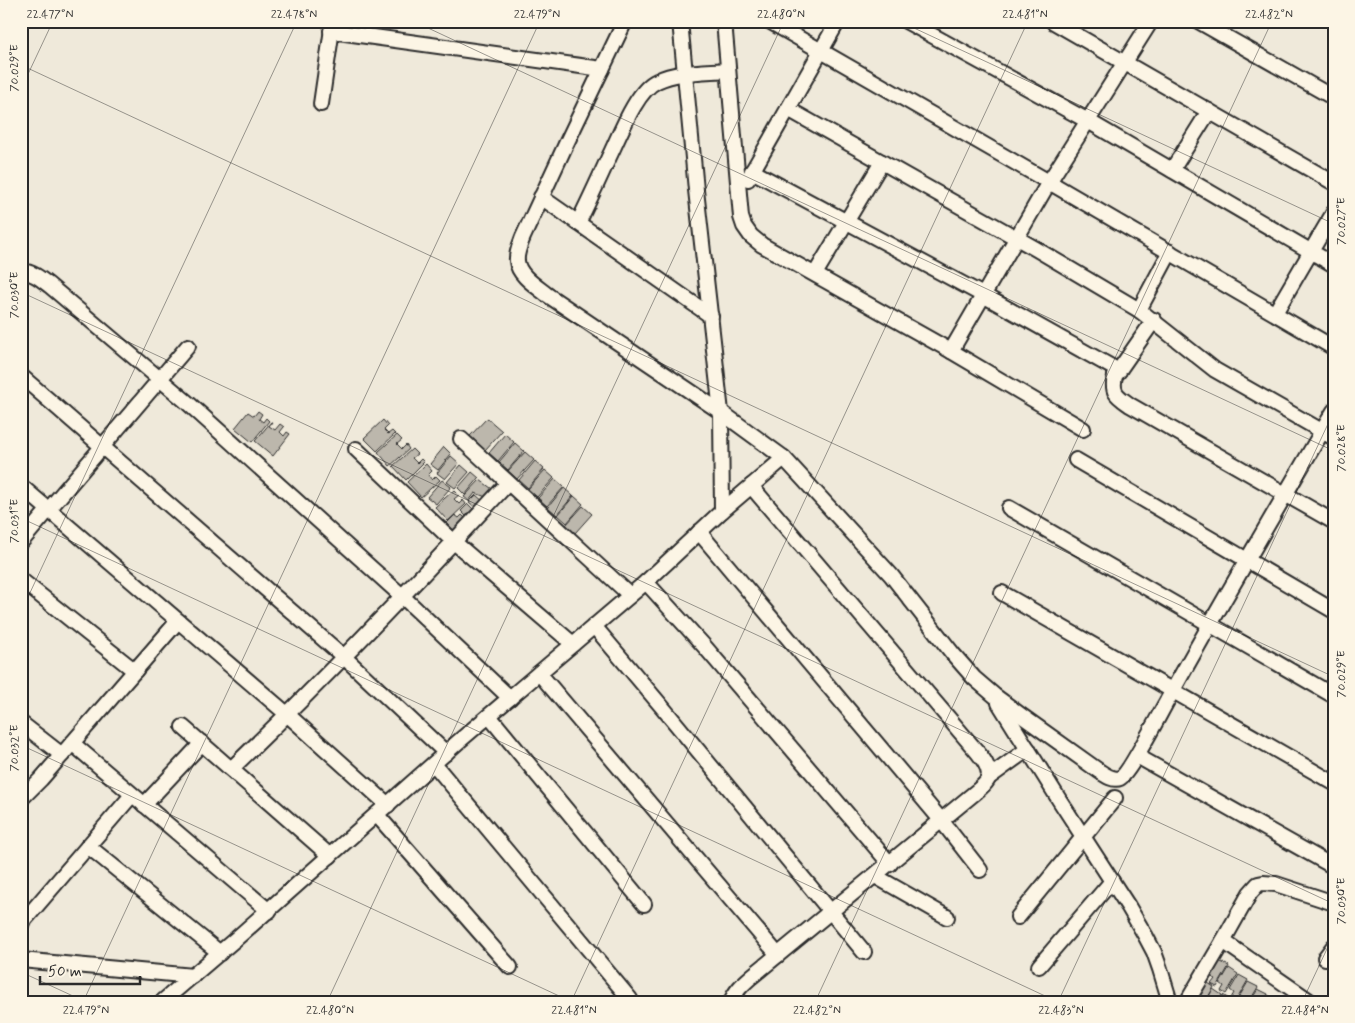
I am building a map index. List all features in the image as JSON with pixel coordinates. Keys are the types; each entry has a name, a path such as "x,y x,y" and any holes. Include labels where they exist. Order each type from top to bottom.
{"street":[{"path":"624,21 518,250 517,262 522,272 546,294 721,412 784,458 891,575 974,678 995,696 1110,778 1120,779 1124,776 1137,756 1286,495 1328,434 1334,411"},
{"path":"680,21 696,190 721,412 722,511"},
{"path":"724,21 741,217 744,226 751,236 762,245 951,351 1083,429"},
{"path":"769,21 1334,348"},
{"path":"739,196 838,21"},
{"path":"906,21 1088,121 1334,265"},
{"path":"1052,21 1334,184"},
{"path":"951,351 1049,182 1151,21"},
{"path":"1198,21 1334,98"},
{"path":"321,104 332,26 602,68"},
{"path":"578,223 632,109 647,88 655,81 666,77 728,70"},
{"path":"788,109 1016,238 1138,310 1154,320 1215,370 1328,434"},
{"path":"1172,170 1208,111"},
{"path":"815,274 882,162"},
{"path":"752,171 983,295 1119,371"},
{"path":"541,197 711,316"},
{"path":"1275,313 1334,212"},
{"path":"1138,310 1170,252"},
{"path":"21,271 36,276 50,286 160,379 402,596 510,698"},
{"path":"1154,320 1116,376 1113,385 1115,393 1121,400 1334,522"},
{"path":"21,542 188,346"},
{"path":"21,376 344,656 446,753"},
{"path":"461,439 630,595"},
{"path":"356,449 454,542 573,644"},
{"path":"162,1002 446,753 646,582 722,511 784,458"},
{"path":"1076,460 1334,610"},
{"path":"231,769 288,715 508,483"},
{"path":"21,486 288,715 388,805"},
{"path":"751,486 974,748 986,764 989,771 988,778"},
{"path":"1009,508 1334,696"},
{"path":"699,532 941,820 980,870"},
{"path":"21,580 134,671"},
{"path":"646,582 705,647 890,864"},
{"path":"1002,593 1334,784"},
{"path":"21,799 62,755 178,621"},
{"path":"594,626 864,952"},
{"path":"539,673 778,955"},
{"path":"995,696 1128,906 1154,952 1170,1002"},
{"path":"489,716 644,904"},
{"path":"21,723 62,755"},
{"path":"184,727 330,856"},
{"path":"72,743 268,910"},
{"path":"144,805 202,743"},
{"path":"731,1002 741,986 977,791 988,778 1028,749"},
{"path":"1137,756 1334,867"},
{"path":"434,764 630,999"},
{"path":"22,922 132,795"},
{"path":"1018,917 1115,798"},
{"path":"377,815 510,966"},
{"path":"88,846 220,953"},
{"path":"875,876 947,917"},
{"path":"1039,966 1112,881"},
{"path":"1187,1002 1250,893 1258,884 1276,884 1334,903"},
{"path":"1223,941 1311,1002"},
{"path":"1324,958 1334,946"},
{"path":"21,960 193,976"}],"building":[{"path":"258,411 262,414 259,419 263,422 266,418 269,421 252,442 235,428 248,412 254,416"},
{"path":"487,418 502,431 485,450 470,436"},
{"path":"383,420 388,426 384,430 388,434 392,431 395,434 377,451 364,438"},
{"path":"271,422 269,426 275,430 280,424 284,427 280,432 284,436 287,432 290,434 273,456 255,441"},
{"path":"505,434 514,442 498,461 489,453"},
{"path":"397,435 402,440 397,444 402,449 406,445 409,449 390,466 378,452"},
{"path":"515,443 524,451 508,470 499,462"},
{"path":"444,447 451,454 438,470 430,464"},
{"path":"412,449 417,454 412,458 417,463 421,459 424,462 406,480 393,466"},
{"path":"525,452 534,460 517,479 508,471"},
{"path":"451,456 459,463 445,479 437,473"},
{"path":"535,461 544,469 528,488 519,480"},
{"path":"426,464 432,471 428,475 432,480 436,476 440,480 421,497 407,482"},
{"path":"461,465 469,472 455,488 447,482"},
{"path":"545,470 554,478 537,497 528,489"},
{"path":"472,472 479,478 465,495 458,488"},
{"path":"555,479 564,487 547,506 538,498"},
{"path":"442,480 451,487 436,504 427,497"},
{"path":"480,480 495,491 489,498 475,493 469,501 464,497"},
{"path":"564,488 573,496 557,515 548,507"},
{"path":"454,490 459,495 454,499 459,504 463,500 466,504 448,521 435,507"},
{"path":"476,495 484,502 477,509 469,502"},
{"path":"574,496 583,504 567,523 558,515"},
{"path":"468,504 476,512 469,519 461,511"},
{"path":"583,506 592,514 575,533 566,525"},
{"path":"455,515 459,518 462,515 469,522 457,534 447,523"},
{"path":"1219,961 1229,966 1217,987 1211,984 1215,979 1210,976"},
{"path":"1229,968 1238,974 1226,994 1221,991 1224,986 1220,983"},
{"path":"1239,975 1248,980 1236,1001 1231,998 1234,993 1230,990"},
{"path":"1205,981 1214,987 1205,1002 1196,1002 1194,1000"},
{"path":"1248,982 1258,987 1249,1002 1242,1002 1244,1000 1239,997"},
{"path":"1213,989 1222,995 1218,1002 1206,1002"},
{"path":"1258,989 1268,994 1263,1002 1250,1002"},
{"path":"1223,995 1232,1001 1219,1002"},
{"path":"1268,995 1277,1001 1264,1002"}]}
